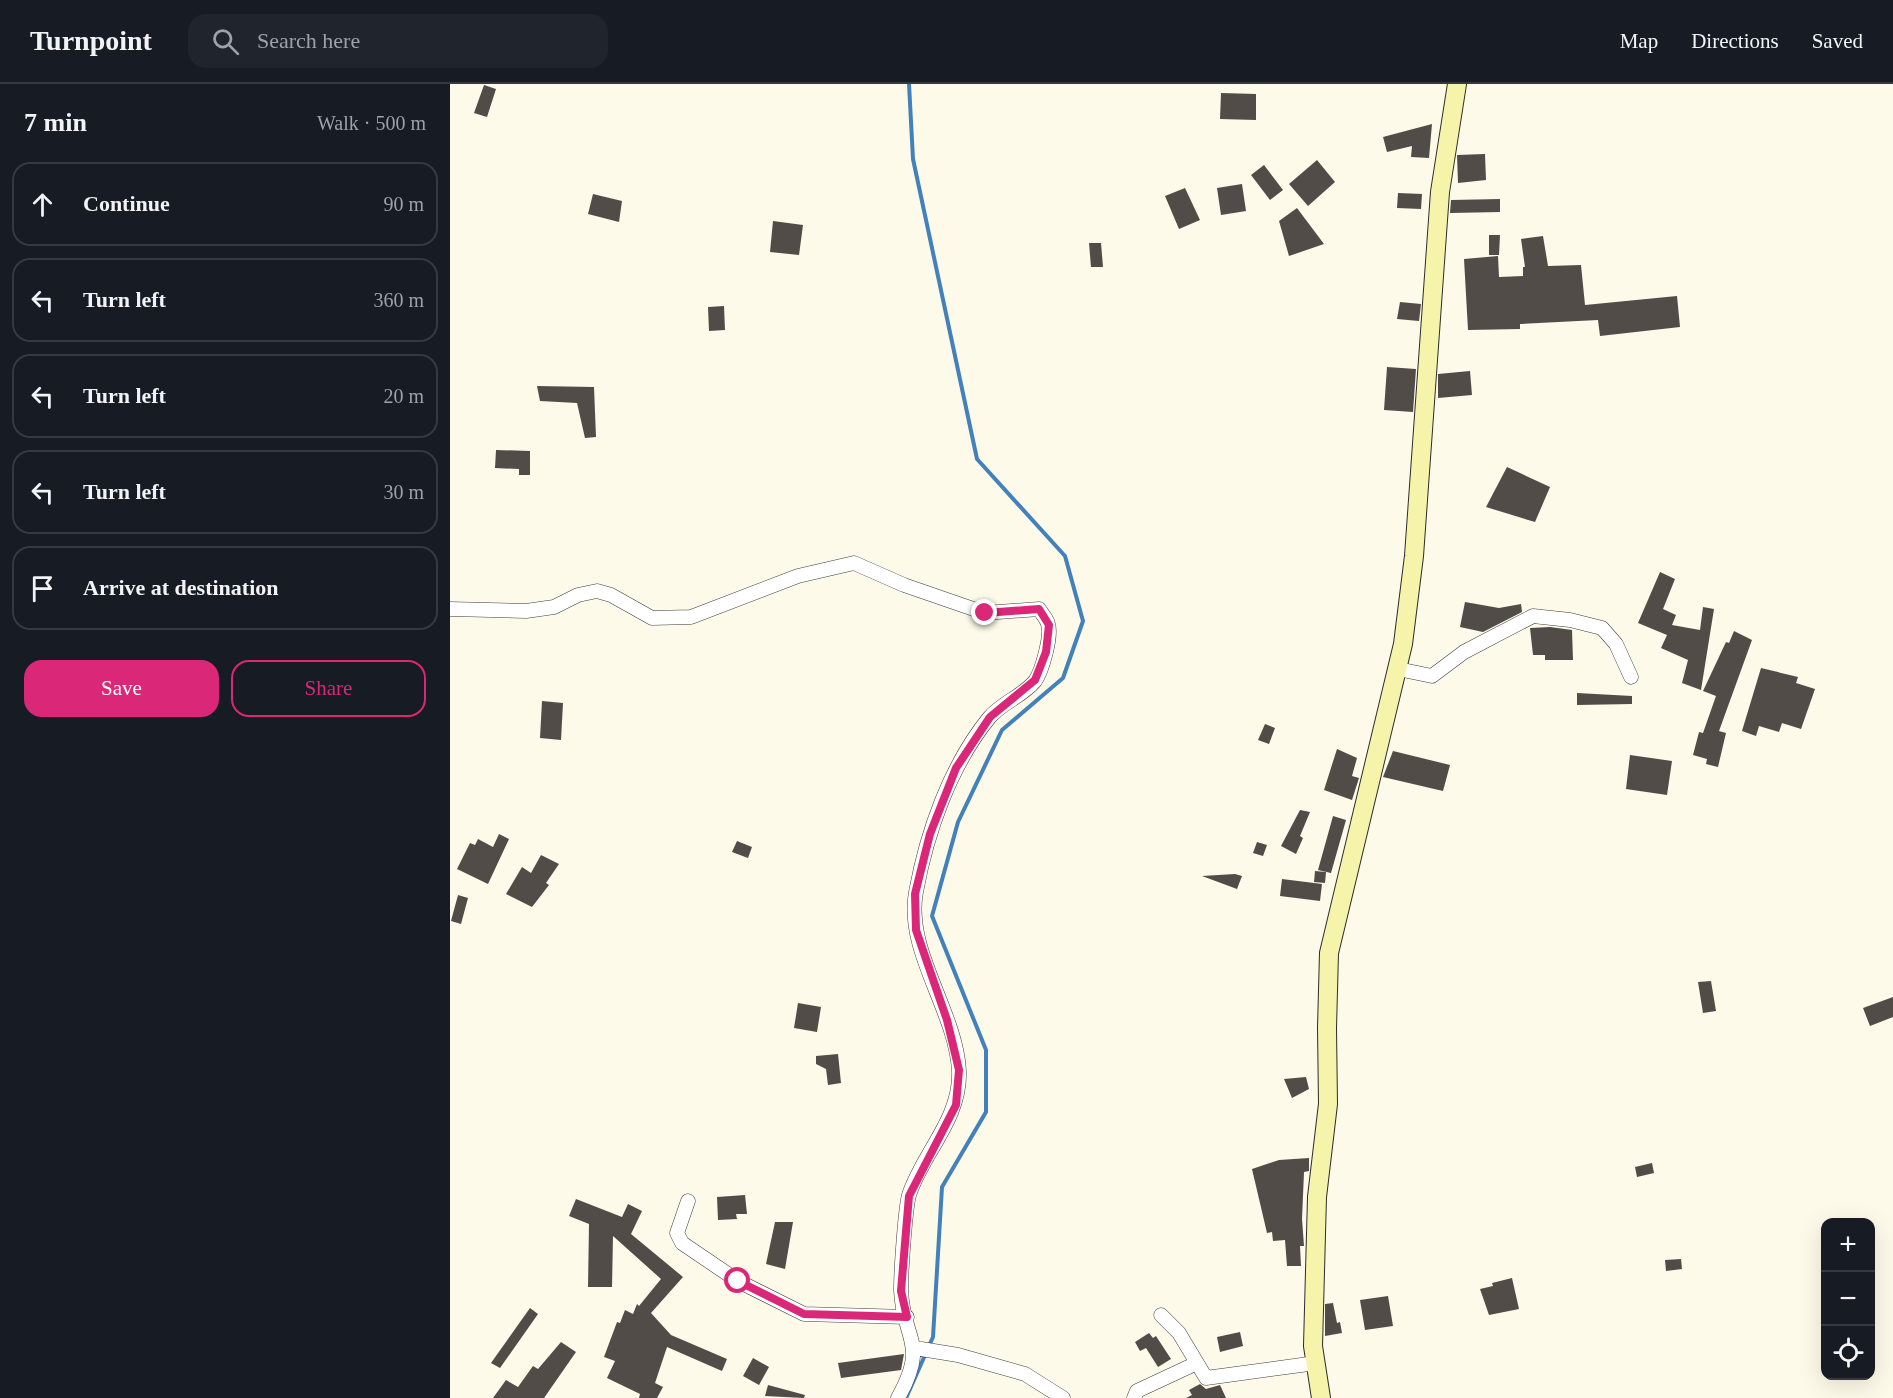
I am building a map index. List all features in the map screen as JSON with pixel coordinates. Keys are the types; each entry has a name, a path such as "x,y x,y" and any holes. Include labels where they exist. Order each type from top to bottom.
{"street":[{"path":"1322,1398 1313,1346 1317,1197 1328,1104 1329,953 1398,669 1414,556 1440,192 1457,84"},
{"path":"450,609 554,607 578,595 597,591 611,595 652,618 691,617 798,576 854,563 904,585 985,613 1039,609 1049,625 1046,652 1035,680 990,717 956,768 930,834 915,894 916,930 947,1020 959,1070 956,1105 909,1196 901,1291 907,1317 920,1348 910,1376 898,1398"},
{"path":"1398,669 1432,676 1464,652 1533,616 1570,620 1602,628 1616,644 1631,677"},
{"path":"688,1202 677,1233 682,1243 738,1281 804,1314 907,1317"},
{"path":"1161,1315 1179,1333 1206,1378 1316,1363"},
{"path":"920,1348 942,1351 1025,1374 1063,1398"},
{"path":"1134,1398 1137,1391 1197,1363"}],"building":[{"path":"484,85 496,89 487,117 474,113"},
{"path":"1221,93 1256,94 1256,120 1220,119"},
{"path":"1432,124 1429,158 1411,157 1412,146 1387,152 1383,137"},
{"path":"1485,154 1486,180 1458,183 1457,155"},
{"path":"1317,160 1335,182 1308,206 1289,184"},
{"path":"1264,165 1283,190 1270,200 1251,175"},
{"path":"1242,184 1246,211 1221,215 1217,188"},
{"path":"1185,188 1200,220 1179,229 1165,196"},
{"path":"1398,193 1422,194 1421,209 1397,208"},
{"path":"593,194 622,201 619,222 588,214"},
{"path":"1500,199 1500,212 1450,213 1451,200"},
{"path":"1297,208 1324,244 1289,256 1279,221"},
{"path":"773,221 803,225 799,255 770,252"},
{"path":"1489,235 1500,235 1499,255 1489,255"},
{"path":"1543,236 1548,266 1581,265 1585,305 1677,296 1680,327 1600,336 1598,320 1520,324 1520,329 1468,330 1464,259 1498,256 1499,277 1523,276 1523,267 1525,267 1521,239"},
{"path":"1089,243 1101,243 1103,267 1091,267"},
{"path":"1400,302 1421,304 1419,321 1397,319"},
{"path":"724,306 725,330 709,331 708,307"},
{"path":"1387,367 1416,369 1413,412 1384,410"},
{"path":"1470,371 1472,395 1438,398 1438,374"},
{"path":"537,386 594,387 596,437 585,438 577,403 540,401"},
{"path":"496,450 530,451 530,475 519,475 519,469 495,468"},
{"path":"1507,467 1550,487 1535,522 1486,507"},
{"path":"1660,572 1675,579 1663,609 1676,615 1672,625 1700,630 1703,607 1714,609 1701,690 1682,683 1688,660 1661,648 1667,635 1638,623"},
{"path":"1465,602 1499,608 1521,604 1522,612 1483,632 1460,627"},
{"path":"1550,627 1572,630 1573,660 1545,660 1545,655 1533,655 1530,628"},
{"path":"1734,631 1752,640 1719,731 1726,733 1718,767 1706,764 1707,759 1693,755 1699,732 1703,733 1716,696 1703,691 1726,642 1729,643"},
{"path":"1761,668 1798,677 1796,683 1815,689 1801,729 1782,723 1779,732 1759,726 1756,736 1742,731"},
{"path":"1577,693 1632,696 1632,704 1577,705"},
{"path":"542,701 563,703 561,740 540,738"},
{"path":"1265,724 1275,728 1269,744 1258,740"},
{"path":"1337,749 1357,758 1352,776 1359,778 1352,800 1324,790"},
{"path":"1393,751 1450,765 1443,791 1383,777"},
{"path":"1630,755 1672,761 1667,795 1626,789"},
{"path":"1300,810 1310,812 1300,836 1303,838 1296,854 1281,846"},
{"path":"1333,816 1346,820 1331,873 1318,870"},
{"path":"499,834 509,839 488,884 457,869 470,843 475,845 478,839 493,847"},
{"path":"737,841 752,847 748,858 732,852"},
{"path":"1257,842 1267,845 1263,856 1253,853"},
{"path":"541,855 559,864 546,883 549,885 532,907 506,894 522,867 531,873"},
{"path":"1315,871 1326,872 1325,883 1314,882"},
{"path":"1235,874 1242,876 1237,889 1202,876"},
{"path":"1282,879 1322,884 1320,901 1280,896"},
{"path":"458,895 468,898 461,924 451,921"},
{"path":"1711,981 1716,1011 1703,1013 1698,982"},
{"path":"1893,997 1893,1017 1870,1026 1863,1008"},
{"path":"798,1003 821,1007 817,1032 794,1028"},
{"path":"838,1054 841,1083 828,1085 826,1069 816,1064 816,1056"},
{"path":"1306,1077 1309,1089 1292,1098 1284,1079"},
{"path":"1309,1158 1309,1171 1304,1172 1302,1219 1304,1246 1300,1246 1301,1266 1287,1266 1285,1240 1273,1241 1272,1232 1267,1233 1252,1169 1279,1160"},
{"path":"1652,1163 1654,1173 1637,1177 1635,1167"},
{"path":"745,1195 747,1214 736,1214 737,1219 718,1220 717,1197"},
{"path":"576,1199 622,1217 628,1204 642,1211 631,1234 683,1277 651,1313 671,1335 727,1359 722,1371 667,1347 655,1383 663,1387 657,1398 639,1398 640,1394 607,1378 615,1361 604,1357 617,1322 620,1323 625,1310 633,1314 637,1304 639,1306 661,1279 613,1236 612,1287 588,1287 589,1224 569,1216"},
{"path":"775,1222 793,1222 785,1269 766,1264"},
{"path":"1681,1259 1682,1269 1666,1271 1665,1260"},
{"path":"1512,1278 1519,1309 1489,1315 1480,1289"},
{"path":"1388,1296 1393,1326 1365,1330 1360,1300"},
{"path":"1333,1303 1337,1323 1340,1322 1342,1333 1325,1336 1325,1304"},
{"path":"530,1308 538,1314 500,1368 491,1363"},
{"path":"1240,1332 1243,1346 1220,1352 1217,1337"},
{"path":"1149,1333 1153,1338 1156,1336 1171,1359 1158,1367 1146,1348 1140,1351 1135,1342"},
{"path":"561,1342 576,1352 544,1398 493,1398 506,1380 518,1387 533,1366 538,1369"},
{"path":"904,1354 901,1370 841,1378 838,1363"},
{"path":"753,1358 769,1367 759,1385 743,1376"},
{"path":"1200,1384 1206,1389 1220,1385 1226,1398 1186,1398 1192,1395 1189,1390"},
{"path":"768,1385 805,1395 804,1398 765,1396"}],"waterway":[{"path":"906,1398 933,1337 942,1187 986,1112 986,1050 932,916 958,822 1002,730 1063,678 1083,621 1065,556 977,459 913,159 909,84"}],"route":[{"path":"738,1281 804,1314 907,1317 901,1291 909,1196 956,1105 959,1070 947,1020 916,930 915,894 930,834 956,768 990,717 1035,680 1046,652 1049,625 1039,609 985,613"}]}
